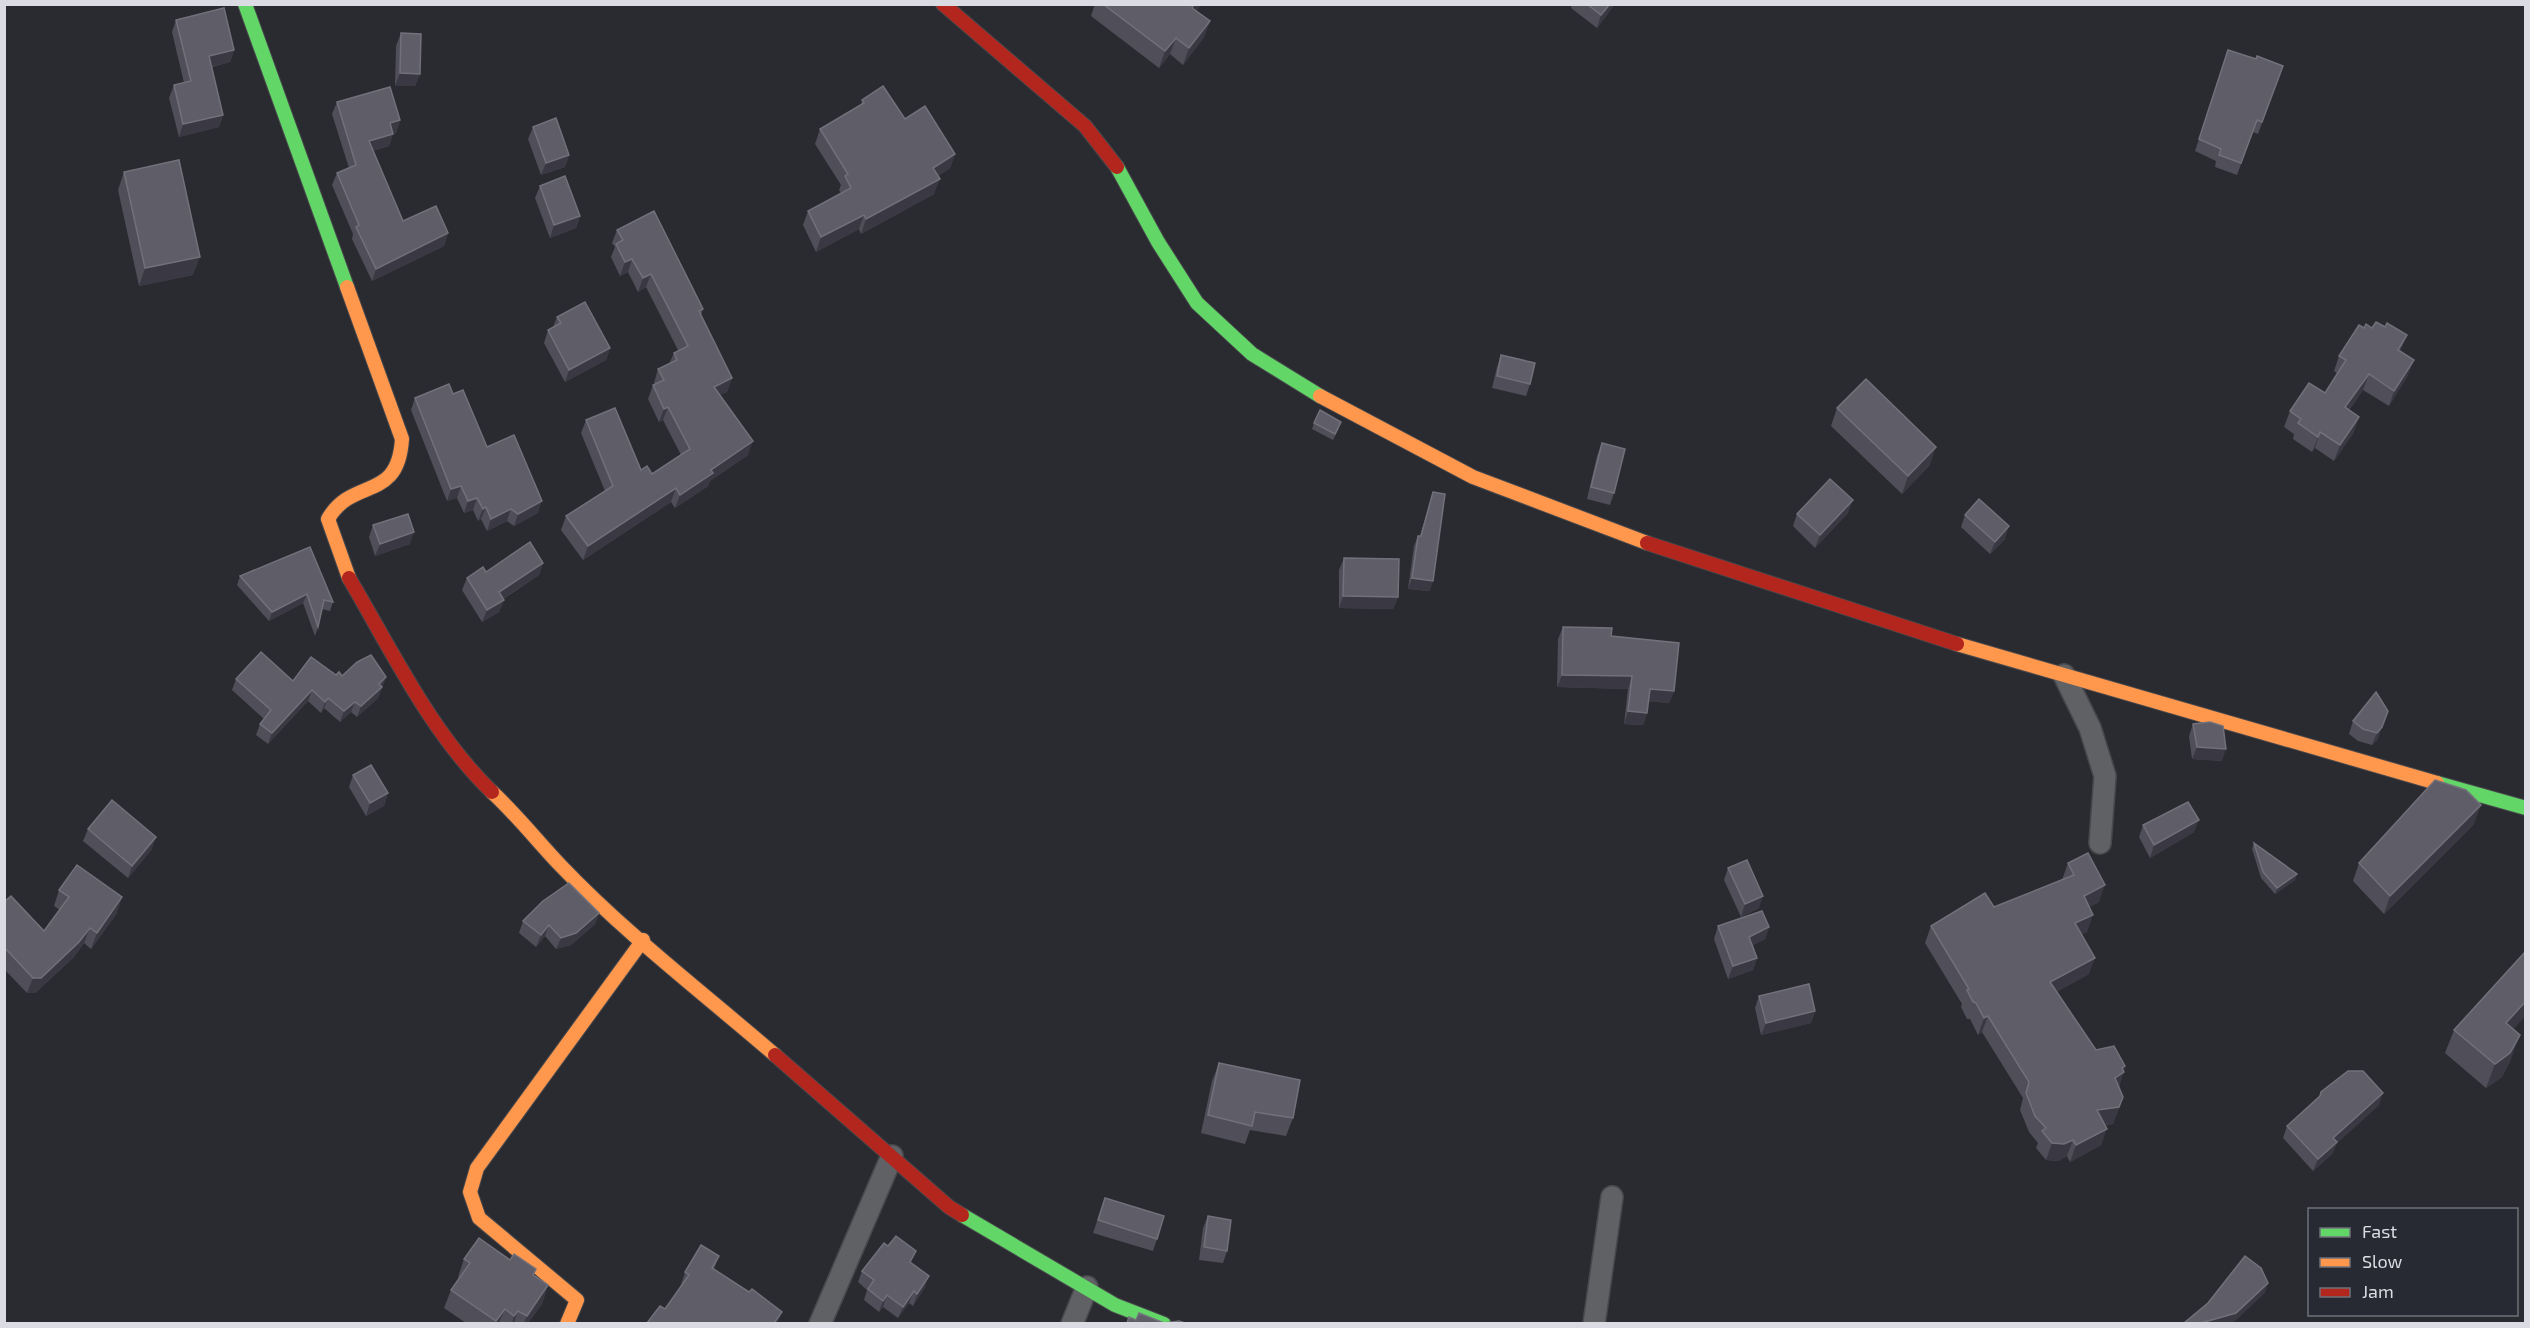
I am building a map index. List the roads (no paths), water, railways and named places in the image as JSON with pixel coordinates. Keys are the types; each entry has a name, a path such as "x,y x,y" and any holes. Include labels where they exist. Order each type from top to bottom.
{"street":[{"path":"245,4 402,439 403,453 400,468 392,477 378,487 337,503 328,519 347,574 422,703 476,775 517,815 561,866 949,1207 1114,1305 1164,1323"},
{"path":"942,4 1085,126 1124,176 1158,242 1197,303 1252,354 1332,404 1473,477 1656,546 1959,645 2526,808"},
{"path":"2064,675 2090,728 2105,776 2100,843"},
{"path":"567,1323 576,1300 479,1218 470,1192 477,1168 643,940"},
{"path":"820,1323 892,1156"},
{"path":"1594,1323 1612,1197"},
{"path":"1072,1323 1087,1287"}]}
